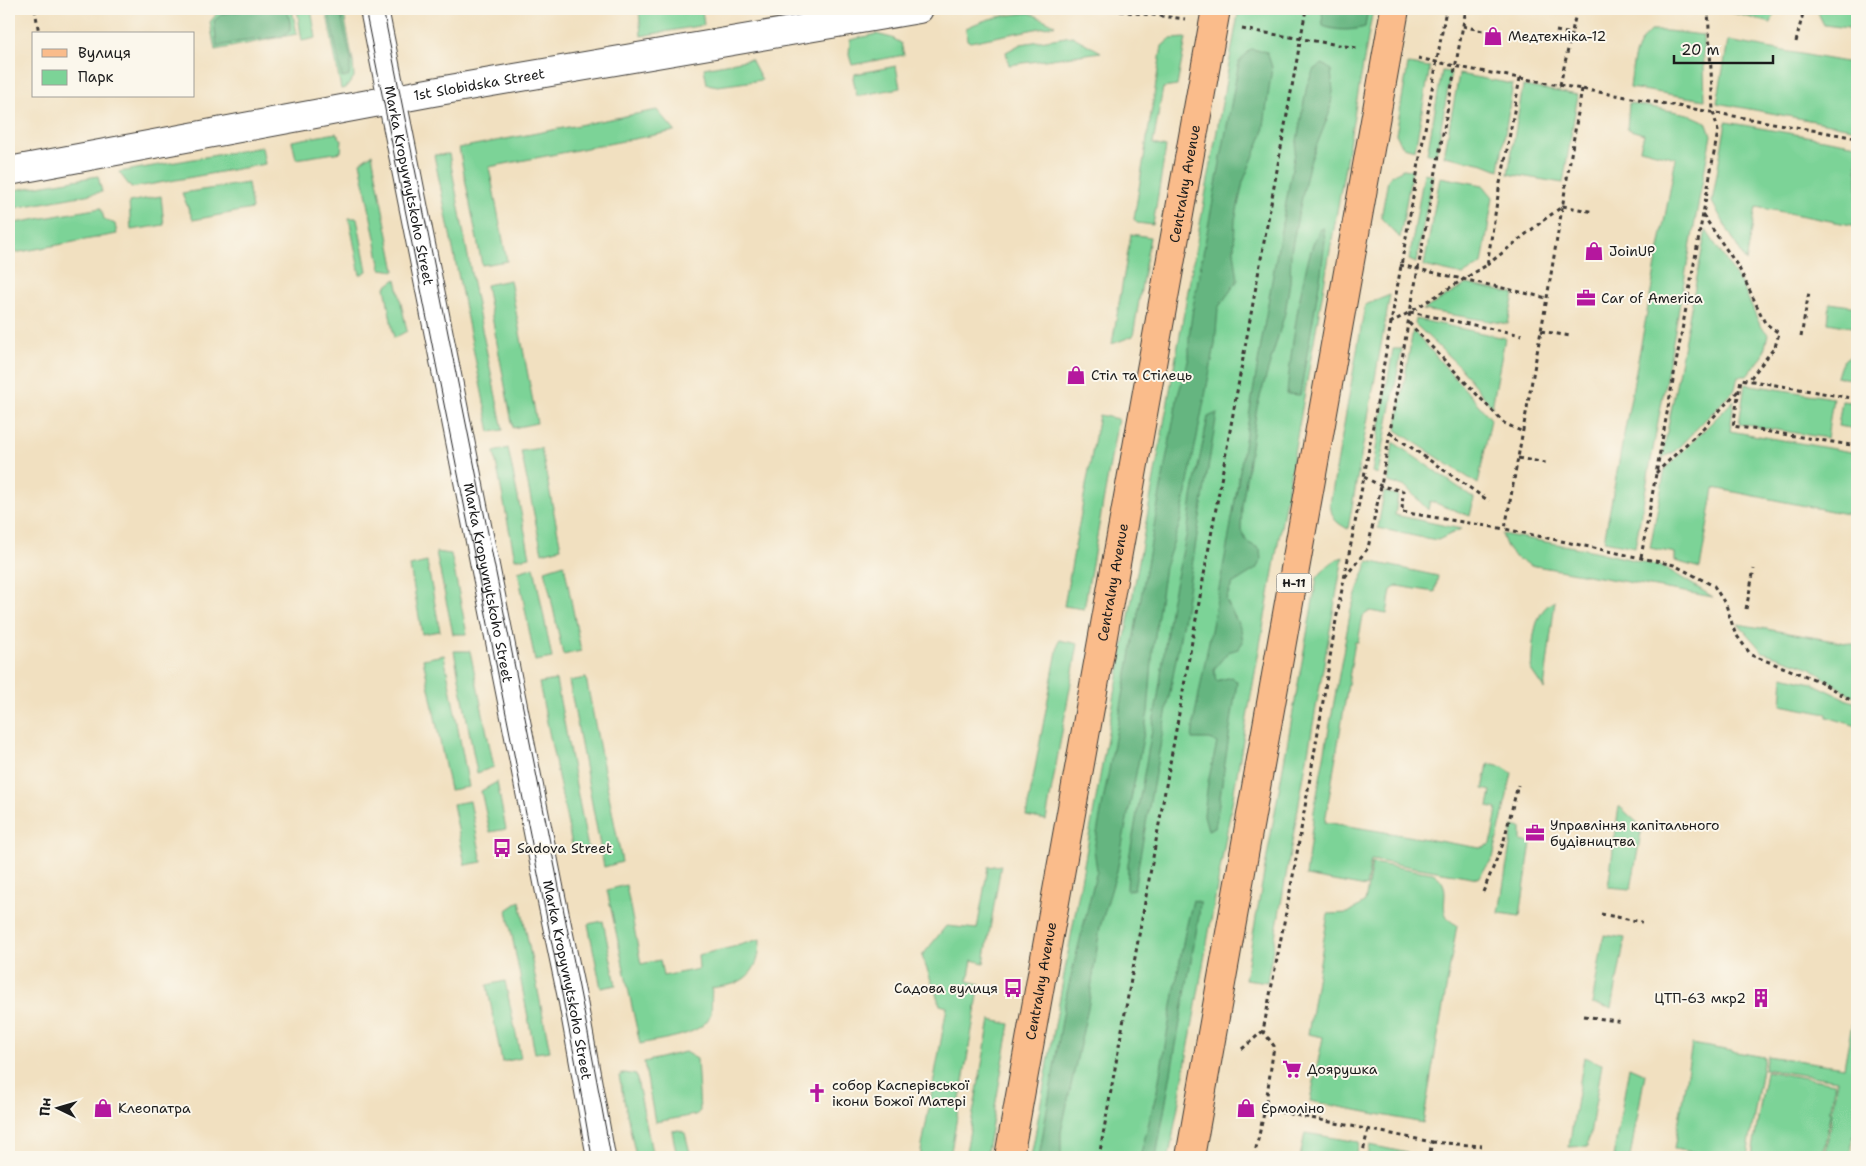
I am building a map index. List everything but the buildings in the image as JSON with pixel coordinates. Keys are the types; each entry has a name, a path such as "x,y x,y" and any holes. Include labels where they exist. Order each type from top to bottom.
{"main road":[{"name":"Н-11","path":"1190,1157 1395,9"},
{"name":"Centralny Avenue","path":"1009,1157 1214,16"}],"street":[{"name":"Marka Kropyvnytskoho Street","path":"374,9 573,1002 601,1157"},
{"name":"1st Slobidska Street","path":"9,171 392,100 919,9"}],"path":[{"path":"35,9 39,32"},
{"path":"1104,9 1214,16 1301,38 1857,138"},
{"path":"1099,1157 1306,9"},
{"path":"1254,1157 1265,1109 1274,1046 1263,1031 1293,876 1336,620 1364,476 1446,9"},
{"path":"1345,578 1368,548 1381,486 1408,323 1466,9"},
{"path":"1560,85 1577,9"},
{"path":"1641,557 1718,131 1713,111 1708,9"},
{"path":"1796,42 1804,9"},
{"path":"1463,26 1488,32"},
{"path":"1556,31 1572,34"},
{"path":"1487,265 1520,78"},
{"path":"1505,529 1547,298 1582,89"},
{"path":"1390,323 1487,265 1563,206 1594,212"},
{"path":"1703,215 1739,268 1765,323 1779,333 1775,347 1749,380"},
{"path":"1400,265 1547,298"},
{"path":"1801,336 1809,292"},
{"path":"1410,312 1522,335"},
{"path":"1408,323 1504,423 1523,432"},
{"path":"1541,331 1570,336"},
{"path":"1857,399 1741,379 1733,426 1857,446"},
{"path":"1656,474 1704,427 1738,390"},
{"path":"1390,433 1489,501"},
{"path":"1518,458 1546,463"},
{"path":"1364,476 1381,486 1403,491 1402,512 1505,529 1674,565 1714,586 1726,605 1735,633 1751,655 1818,681 1857,702"},
{"path":"1746,609 1754,569"},
{"path":"1483,892 1503,844 1518,785"},
{"path":"1602,914 1642,922"},
{"path":"1584,1016 1623,1022"},
{"path":"1265,1109 1432,1142 1482,1146"},
{"path":"1362,1157 1368,1129"},
{"path":"1430,1157 1432,1142"},
{"path":"1855,1157 1857,1145"}],"green space":[{"path":"232,9 292,9 297,34 215,50 210,22 219,11"},
{"path":"252,9 287,9 290,31 284,36 238,42 217,47 214,21 222,14"},
{"path":"297,9 311,9 316,38 302,41"},
{"path":"326,9 343,9 354,77 346,88 341,89"},
{"path":"328,9 340,9 351,60 349,76 342,78"},
{"path":"639,9 706,9 702,10 704,25 641,36"},
{"path":"1239,9 1373,9 1169,1157 1031,1157"},
{"path":"1322,9 1368,9 1365,27 1344,30 1323,26"},
{"path":"1718,9 1776,9 1771,23"},
{"path":"1816,9 1857,9 1857,29 1824,25"},
{"path":"1030,13 1055,25 970,42 967,40 966,28 974,24 997,17"},
{"path":"1650,31 1703,35 1705,100 1630,88 1634,57 1644,37"},
{"path":"876,34 892,38 901,43 904,55 852,65 849,55 850,40"},
{"path":"1072,36 1101,52 1009,65 1006,52 1021,44"},
{"path":"1186,38 1177,86 1163,88 1153,144 1166,147 1153,225 1137,223 1134,219 1162,46 1170,39"},
{"path":"1728,41 1857,64 1857,129 1717,103"},
{"path":"1251,49 1267,52 1272,67 1263,133 1243,182 1235,220 1234,251 1238,280 1218,308 1215,345 1180,523 1165,567 1153,649 1148,712 1117,871 1100,927 1089,1003 1061,1132 1061,1157 1039,1157 1066,997 1097,870 1094,849 1178,395 1189,358 1189,337 1193,307 1239,62"},
{"path":"751,59 762,80 718,86 707,84 704,68"},
{"path":"1323,64 1331,70 1333,92 1329,114 1309,165 1291,252 1290,282 1285,313 1257,407 1242,506 1241,530 1247,542 1260,549 1261,560 1256,569 1232,584 1226,600 1241,629 1243,642 1238,649 1228,652 1214,669 1216,681 1232,677 1237,682 1217,817 1215,827 1208,830 1204,815 1208,782 1217,743 1210,739 1192,739 1194,720 1229,536 1307,85 1314,69"},
{"path":"1408,64 1430,67 1415,150 1403,147 1396,134"},
{"path":"896,66 900,88 857,96 853,78 855,74"},
{"path":"1442,71 1451,72 1436,155 1427,154"},
{"path":"1459,74 1513,84 1499,170 1484,164 1444,156"},
{"path":"1523,86 1578,95 1563,183 1508,174"},
{"path":"1629,103 1688,114 1706,122 1711,135 1635,547 1604,541 1676,158 1640,149 1644,134 1627,129"},
{"path":"657,110 675,131 489,167 507,261 482,265 459,148"},
{"path":"1726,122 1857,145 1857,226 1756,207 1746,262 1712,202"},
{"path":"336,133 342,140 341,152 296,159 292,141"},
{"path":"262,147 265,164 131,188 119,172"},
{"path":"372,154 395,271 381,269 360,162"},
{"path":"449,154 503,430 490,432 434,155"},
{"path":"1403,169 1412,170 1400,238 1381,218 1388,180 1392,175"},
{"path":"1424,173 1433,175 1416,263 1409,260"},
{"path":"98,176 102,192 9,209 9,191"},
{"path":"1440,177 1483,185 1493,197 1482,264 1463,275 1424,266"},
{"path":"248,183 252,209 193,220 182,193"},
{"path":"161,196 164,225 131,230 129,202"},
{"path":"101,208 104,219 115,224 117,234 9,254 9,224"},
{"path":"349,218 357,218 367,271 360,275"},
{"path":"1323,227 1325,240 1321,273 1300,395 1287,394 1294,333 1304,279 1316,237"},
{"path":"1706,230 1743,287 1760,325 1768,334 1763,356 1747,376 1738,376 1735,389 1674,452 1662,458"},
{"path":"1131,234 1150,237 1133,336 1112,344"},
{"path":"396,279 407,331 394,338 385,287"},
{"path":"510,280 537,423 513,428 486,285"},
{"path":"1467,284 1514,294 1508,324 1423,310"},
{"path":"1390,295 1348,529 1335,520 1330,504 1365,305"},
{"path":"1830,303 1857,307 1857,328 1828,323"},
{"path":"1416,319 1505,338 1492,407 1459,366 1415,324"},
{"path":"1413,330 1491,419 1478,484 1396,430"},
{"path":"1393,349 1402,349 1378,474 1372,472"},
{"path":"1852,355 1857,355 1857,380 1837,377 1843,361"},
{"path":"1745,384 1833,398 1827,438 1739,424"},
{"path":"1734,400 1730,431 1857,453 1857,516 1714,488 1700,568 1675,561 1675,553 1650,548 1665,469"},
{"path":"1842,401 1857,403 1857,429 1838,426"},
{"path":"1217,413 1183,621 1134,889 1127,891 1128,864 1158,696 1171,603 1188,528 1192,497 1208,417"},
{"path":"1099,415 1118,419 1084,609 1064,606"},
{"path":"1393,442 1474,498 1470,516 1430,501 1428,510 1406,487 1388,482"},
{"path":"508,448 530,557 515,559 494,452"},
{"path":"541,448 561,548 542,553 521,451"},
{"path":"1384,492 1398,495 1395,515 1461,529 1438,540 1378,528"},
{"path":"1502,534 1590,550 1664,567 1713,597 1530,565 1512,554"},
{"path":"436,552 451,554 467,634 453,634"},
{"path":"1343,557 1267,982 1245,979 1317,578 1328,565"},
{"path":"1368,561 1438,576 1435,592 1397,586 1391,590 1387,614 1370,611 1363,616 1358,642 1355,642 1325,822 1480,848 1491,844 1497,809 1488,807 1491,791 1483,789 1488,764 1503,767 1512,773 1493,858 1478,878 1371,860 1366,887 1306,876 1314,811 1351,609"},
{"path":"427,562 440,631 422,634 410,566"},
{"path":"564,564 581,651 563,655 545,570"},
{"path":"534,567 552,658 535,661 518,572"},
{"path":"1555,601 1544,689 1531,670 1533,641 1537,621 1541,613"},
{"path":"1738,624 1857,645 1857,698 1811,668 1763,652"},
{"path":"1059,640 1078,644 1046,820 1026,816"},
{"path":"454,651 470,651 494,767 477,773"},
{"path":"444,655 469,787 450,790 423,659"},
{"path":"1783,676 1812,683 1857,703 1857,726 1827,717 1827,714 1781,705"},
{"path":"586,678 622,862 604,867 569,681"},
{"path":"556,680 588,848 573,850 539,683"},
{"path":"497,782 506,829 490,832 481,791"},
{"path":"470,801 482,862 465,865 453,804"},
{"path":"1619,806 1642,827 1631,889 1608,887"},
{"path":"1513,826 1521,828 1521,841 1531,843 1520,916 1499,913"},
{"path":"1372,863 1433,873 1444,886 1446,914 1449,920 1457,925 1423,1123 1310,1101 1323,1037 1308,1034 1328,914 1348,913 1365,902"},
{"path":"1001,865 984,963 972,960 968,981 980,984 950,1157 920,1157 947,1007 940,1005 922,956 946,926 977,929 988,867"},
{"path":"626,885 641,964 660,960 663,976 699,969 698,955 760,939 758,958 753,969 745,978 737,983 712,988 711,1012 708,1020 692,1031 640,1044 607,890"},
{"path":"1193,900 1200,902 1199,916 1156,1157 1140,1157 1157,1091 1185,932"},
{"path":"520,901 550,1051 535,1053 507,910"},
{"path":"603,921 616,985 601,988 588,924"},
{"path":"1604,935 1625,938 1612,1008 1592,1004"},
{"path":"505,981 521,1058 502,1062 487,985"},
{"path":"1857,997 1857,1114 1850,1157 1825,1157 1837,1080 1764,1069 1767,1056 1844,1067"},
{"path":"990,1020 1010,1024 986,1157 965,1157"},
{"path":"1692,1044 1764,1057 1747,1157 1724,1157 1674,1149"},
{"path":"685,1052 697,1059 700,1111 696,1115 655,1122 644,1062"},
{"path":"1584,1057 1602,1064 1588,1146 1569,1147"},
{"path":"1629,1067 1645,1074 1630,1157 1613,1157"},
{"path":"1766,1071 1835,1083 1823,1157 1768,1157 1752,1155"},
{"path":"625,1073 636,1075 653,1157 636,1157 619,1076"},
{"path":"679,1130 685,1133 691,1157 677,1157 672,1131"},
{"path":"1305,1133 1359,1142 1356,1157 1300,1157"},
{"path":"1370,1145 1417,1155 1417,1157 1368,1157"}],"tram line":[{"path":"365,9 575,1059 592,1157"},
{"path":"383,9 584,1012 611,1157"}],"place":[{"name":"Медтехніка-12","path":"1493,36"},
{"name":"JoinUP","path":"1594,251"},
{"name":"Car of America","path":"1586,298"},
{"name":"Стіл та Стілець","path":"1076,375"},
{"name":"Управління капітального будівництва","path":"1535,833"},
{"name":"Sadova Street","path":"502,848"},
{"name":"Садова вулиця","path":"1013,988"},
{"name":"ЦТП-63 мкр2","path":"1761,998"},
{"name":"Доярушка","path":"1292,1069"},
{"name":"собор Касперівської ікони Божої Матері","path":"817,1093"},
{"name":"Клеопатра","path":"103,1108"},
{"name":"Єрмоліно","path":"1246,1108"}]}
